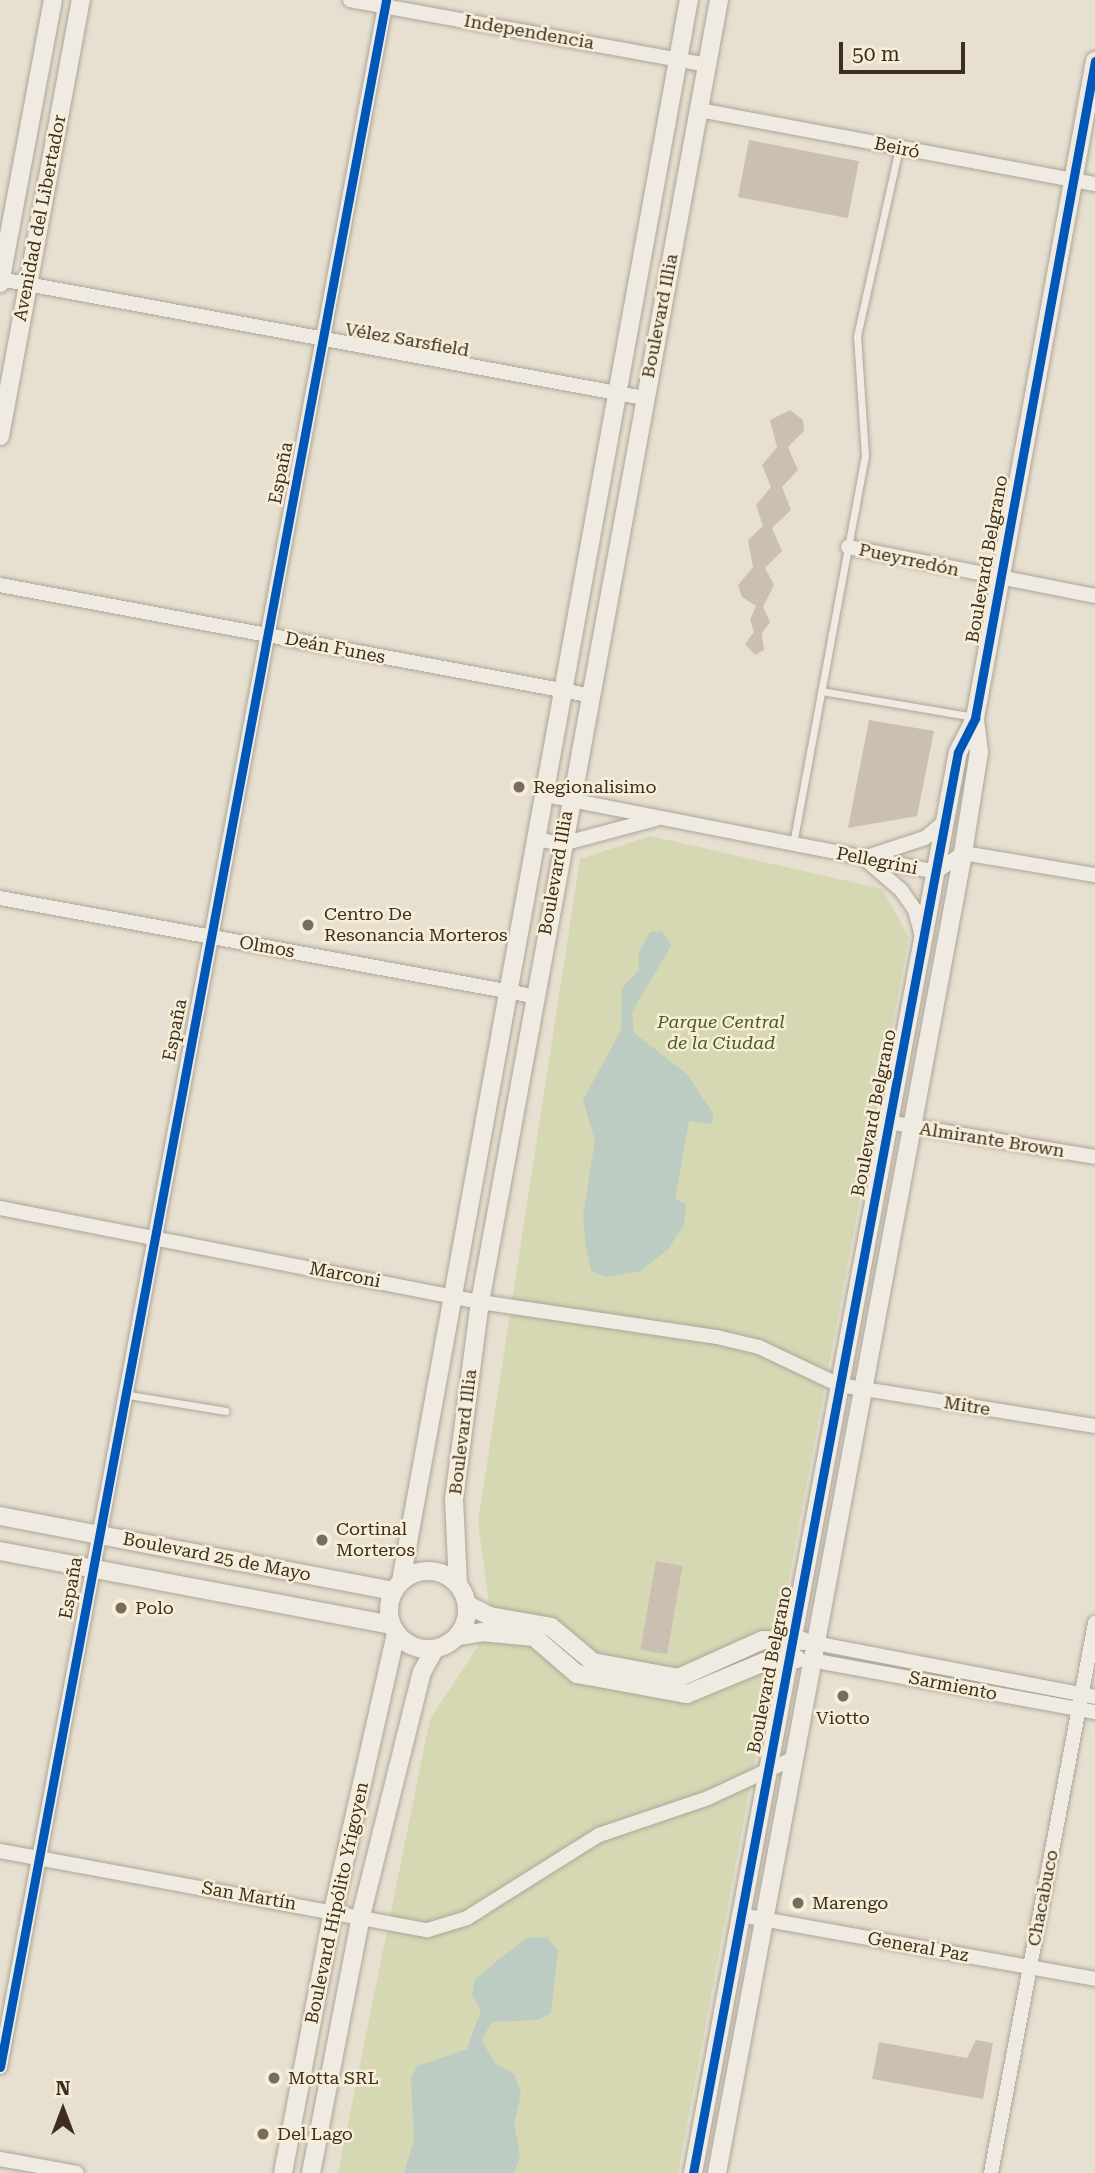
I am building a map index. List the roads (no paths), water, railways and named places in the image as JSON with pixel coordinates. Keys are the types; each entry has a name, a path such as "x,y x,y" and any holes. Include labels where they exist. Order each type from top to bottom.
{"street":[{"name":"Avenidad del Libertador","path":"0,280 53,0"},
{"name":"Avenidad del Libertador","path":"0,436 81,0"},
{"name":"Independencia","path":"350,0 386,3 708,65"},
{"name":"Boulevard Illia","path":"397,1586 454,1296 689,0"},
{"name":"Boulevard Illia","path":"458,1584 454,1499 480,1302 588,695 719,0"},
{"name":"España","path":"0,2067 122,1394 386,3"},
{"name":"Boulevard Belgrano","path":"717,2173 792,1759 963,853 979,752 975,718 1095,61"},
{"name":"Beiró","path":"699,110 1095,184"},
{"name":"Vélez Sarsfield","path":"0,280 644,398"},
{"name":"Pueyrredón","path":"848,547 1095,596"},
{"name":"Deán Funes","path":"0,585 588,695"},
{"name":"Boulevard Belgrano","path":"693,2173 958,752 975,718"},
{"path":"545,795 661,818"},
{"path":"536,839 562,844 661,818"},
{"name":"Pellegrini","path":"661,818 936,872 963,853"},
{"path":"864,858 925,838 945,821"},
{"path":"963,853 1095,875"},
{"path":"864,858 901,890 915,910 923,939"},
{"name":"Olmos","path":"0,898 533,996"},
{"name":"Almirante Brown","path":"888,1122 1095,1157"},
{"name":"Marconi","path":"0,1208 480,1302 759,1347 839,1385"},
{"name":"Mitre","path":"839,1385 1095,1426"},
{"name":"Boulevard 25 de Mayo","path":"0,1516 397,1586 424,1571 458,1584"},
{"name":"Boulevard 25 de Mayo","path":"0,1551 394,1630 413,1647 435,1649"},
{"path":"458,1584 468,1605 490,1616 537,1622 551,1627 580,1656 629,1677 698,1692 752,1667 813,1651"},
{"path":"394,1630 397,1586"},
{"path":"458,1636 468,1605"},
{"name":"Chacabuco","path":"991,2173 1030,1967 1086,1700 1095,1623"},
{"name":"Boulevard Hipólito Yrigoyen","path":"283,2173 333,1911 394,1630"},
{"path":"435,1649 458,1636 482,1632 534,1637 577,1674 629,1677 690,1677 763,1640 793,1639 813,1651"},
{"name":"Boulevard Hipólito Yrigoyen","path":"311,2173 361,1916 422,1672 435,1649"},
{"name":"Sarmiento","path":"813,1651 1086,1700 1095,1712"},
{"name":"San Martín","path":"0,1852 428,1930 467,1918 599,1835 792,1759"},
{"name":"General Paz","path":"740,1914 1095,1979"},
{"path":"0,2159 76,2173"}],"lane":[{"path":"793,844 848,547 866,428 857,336 899,148"},
{"path":"821,691 975,718"},
{"path":"122,1394 226,1411"}],"place":[{"name":"Regionalisimo","path":"519,787"},
{"name":"Centro De Resonancia Morteros","path":"308,925"},
{"name":"Cortinal Morteros","path":"322,1540"},
{"name":"Polo","path":"121,1608"},
{"name":"Viotto","path":"843,1696"},
{"name":"Marengo","path":"798,1903"},
{"name":"Motta SRL","path":"274,2078"},
{"name":"Del Lago","path":"263,2134"}],"park label":[{"name":"Parque Central de la Ciudad","path":"721,1033"}]}
